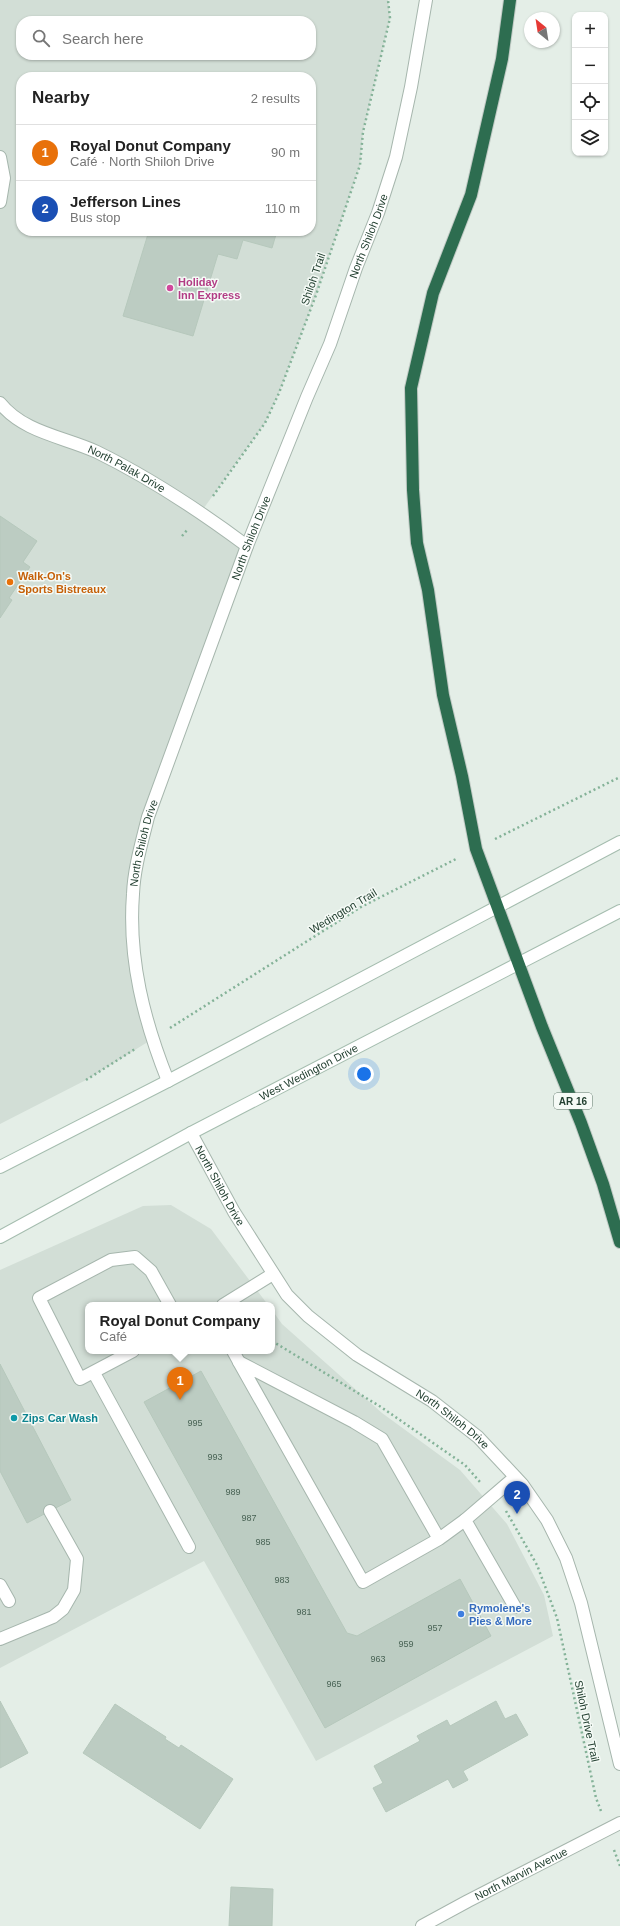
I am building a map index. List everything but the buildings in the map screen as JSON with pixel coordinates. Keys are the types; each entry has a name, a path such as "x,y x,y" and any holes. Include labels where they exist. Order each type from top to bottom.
{"highway":[{"path":"510,0 502,59 471,195 433,292 412,388 413,490 417,543 428,590 443,695 462,776 476,849 499,906 519,963"},
{"name":"AR 16","path":"519,963 542,1027 581,1123 603,1184 620,1242"}],"street":[{"name":"North Shiloh Drive","path":"168,1081 151,1040 138,982 132,930 133,893 139,851 148,817 247,546 330,344 356,268 378,213 396,157 411,87 426,0"},
{"path":"0,157 4,178 0,202"},
{"name":"North Palak Drive","path":"0,403 5,409 27,425 96,452 201,512 247,546"},
{"path":"0,1167 168,1081 620,842"},
{"name":"West Wedington Drive","path":"0,1237 191,1133 620,911"},
{"name":"North Shiloh Drive","path":"191,1133 234,1212 287,1295 308,1316 356,1355 432,1401 478,1437 515,1477 547,1520 566,1558 580,1603 620,1764"},
{"path":"128,1354 80,1379 39,1298 111,1260 135,1257 151,1271 168,1302"},
{"path":"228,1302 273,1274"},
{"path":"234,1354 363,1582 439,1539 465,1520 515,1477"},
{"path":"239,1362 354,1422 382,1439 439,1539"},
{"path":"94,1373 189,1547"},
{"path":"0,1639 52,1617 63,1609 74,1590 77,1559 50,1511"},
{"path":"465,1520 515,1607"},
{"path":"0,1585 9,1601"},
{"name":"North Marvin Avenue","path":"422,1926 620,1823"}],"path":[{"name":"Shiloh Trail","path":"182,536 265,423 279,393 316,295 360,165 363,132 390,18 388,0"},
{"name":"Wedington Trail","path":"86,1080 360,907 620,777"},
{"name":"Shiloh Drive Trail","path":"275,1344 381,1407 465,1465 513,1522 538,1565 557,1618 596,1798"},
{"path":"618,1861 620,1866"}],"shaded area":[{"path":"0,0 388,0 390,18 363,132 360,165 316,295 279,393 265,423 201,512 247,546 148,817 131,930 151,1040 86,1080 0,1124"},
{"path":"171,1205 211,1229 266,1302 85,1302 85,1354 275,1354 275,1314 282,1324 382,1413 460,1470 507,1524 544,1595 553,1636 316,1761 204,1561 0,1668 0,1270 143,1206"}],"place":[{"name":"Holiday Inn Express","path":"170,288"},
{"name":"Walk-On's Sports Bistreaux","path":"10,582"},
{"name":"Royal Donut Company","path":"180,1400"},
{"name":"Zips Car Wash","path":"14,1418"},
{"name":"Jefferson Lines","path":"517,1514"},
{"name":"Rymolene's Pies & More","path":"461,1614"}]}
